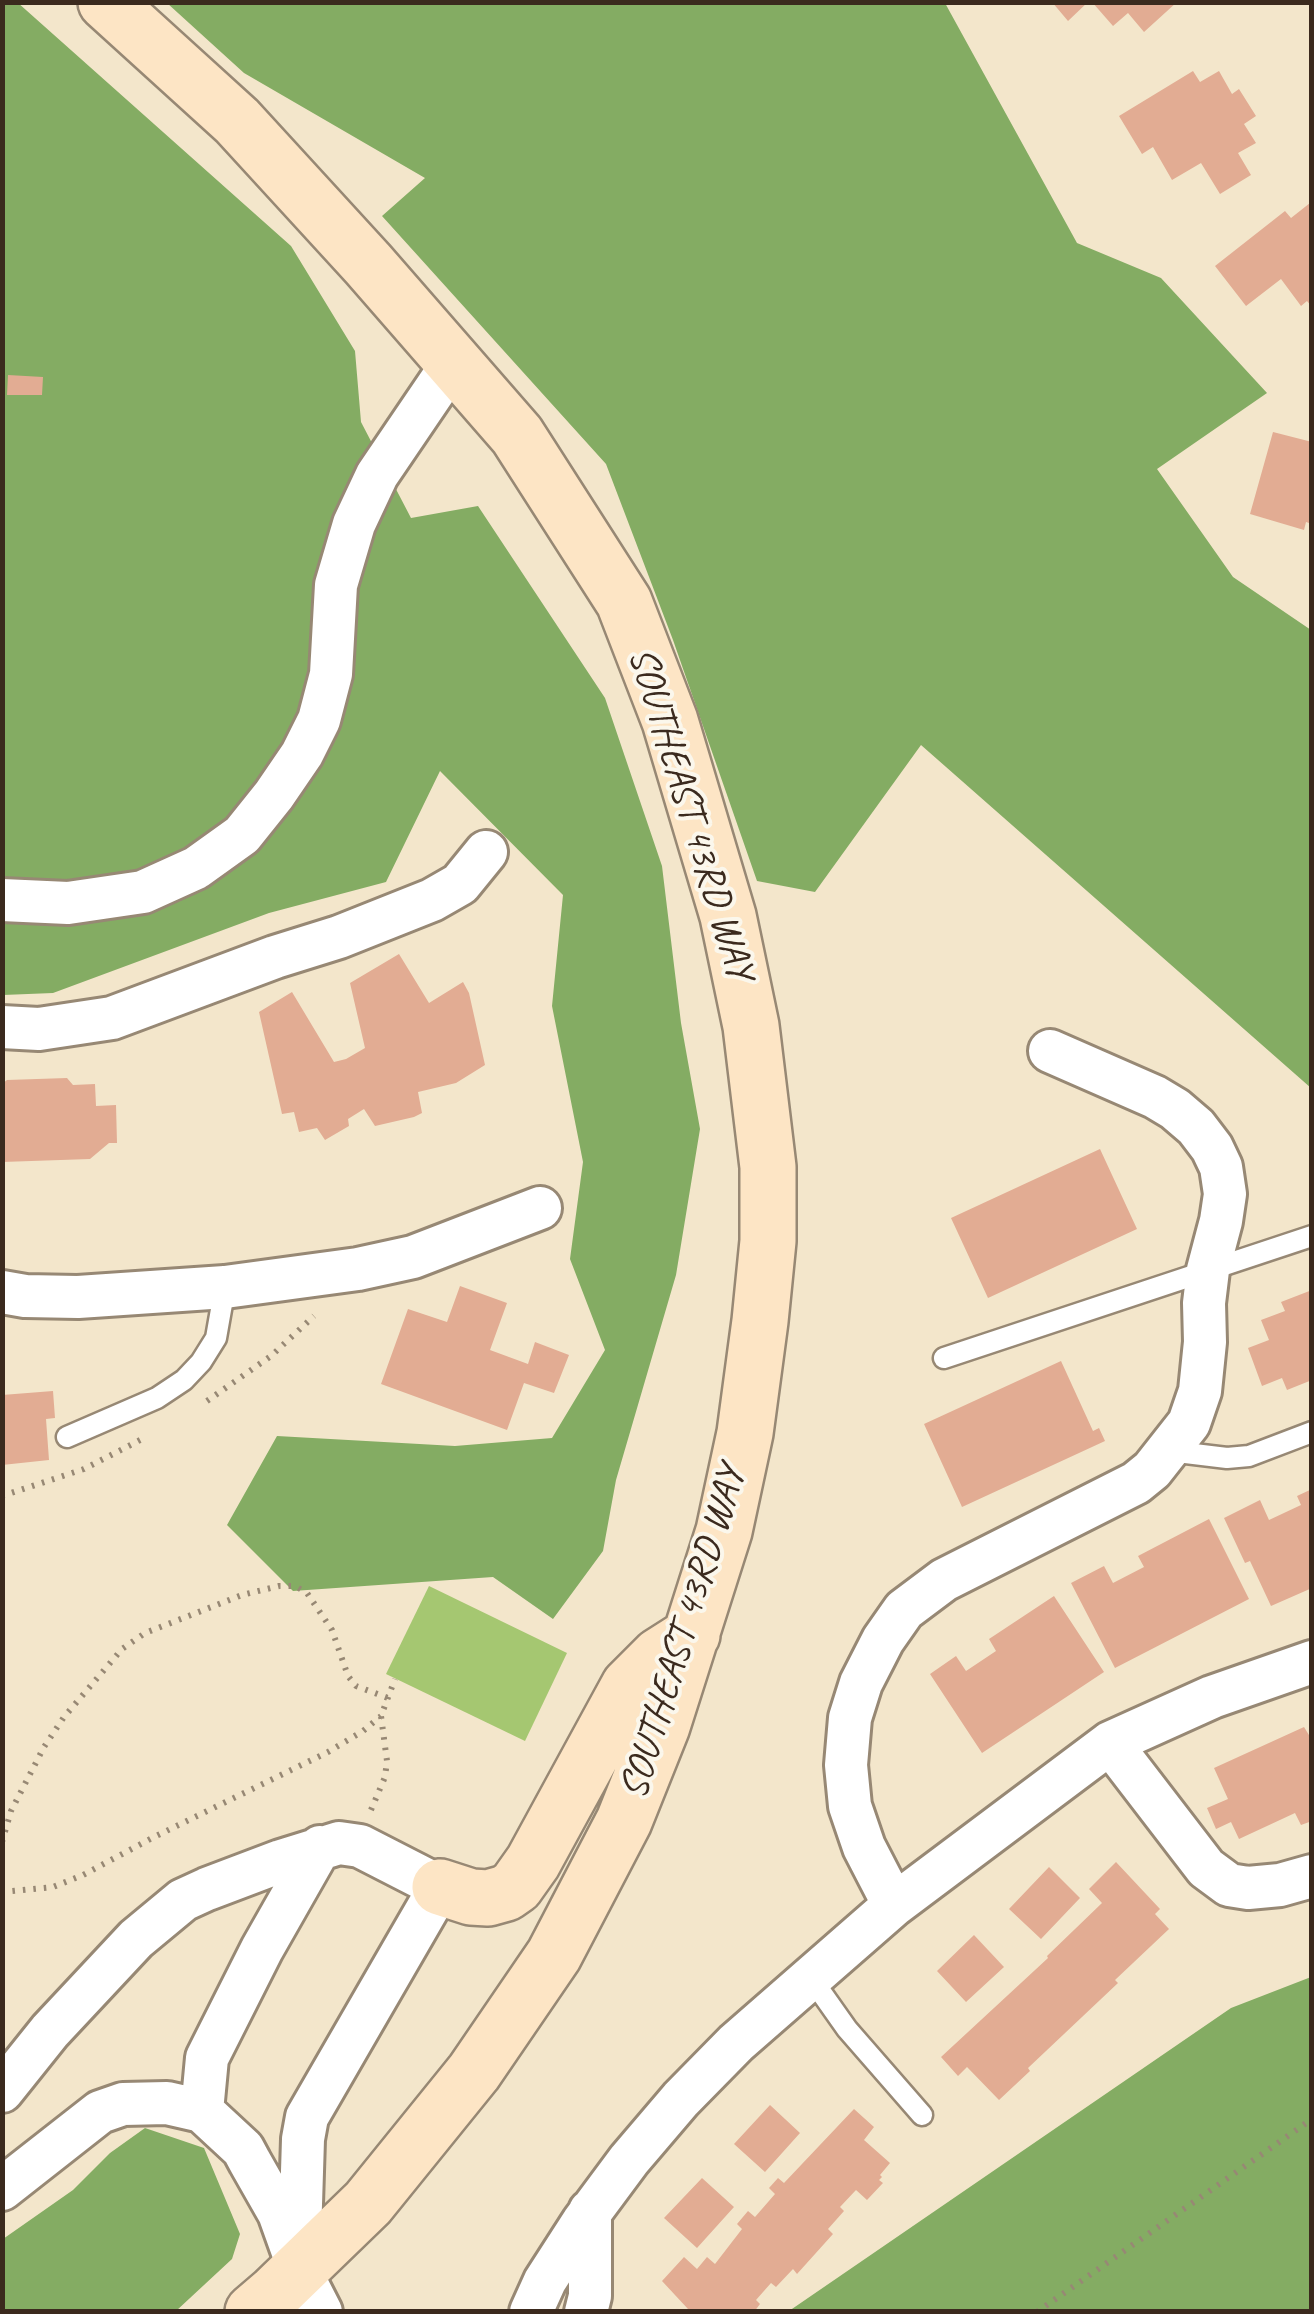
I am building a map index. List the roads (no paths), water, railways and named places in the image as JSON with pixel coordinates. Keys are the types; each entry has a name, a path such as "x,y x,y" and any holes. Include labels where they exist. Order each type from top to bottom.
{"main road":[{"name":"SOUTHEAST 43RD WAY","path":"106,2 237,122 517,434 624,602 670,721 728,916 751,1026 768,1167 768,1240 763,1288 745,1433 724,1531 662,1726 624,1820 554,1955 494,2044 368,2203 310,2290 252,2312"},
{"path":"440,1887 488,1898 516,1886 629,1686 659,1656 692,1636"}],"street":[{"path":"2,900 68,903 143,892 196,868 242,835 302,754 319,720 331,674 336,584 354,524 377,475 453,362"},
{"path":"2,1027 39,1029 112,1018 275,956 339,937 432,900 460,884 486,852"},
{"path":"894,1905 864,1847 850,1806 846,1765 850,1718 861,1682 883,1640 904,1610 934,1587 1136,1483 1169,1451 1189,1423 1200,1391 1208,1270 1225,1194 1221,1167 1196,1127 1176,1109 1050,1051"},
{"path":"2,1292 78,1297 224,1287 358,1269 414,1257 540,1208"},
{"path":"530,2312 545,2281 590,2212 681,2099 736,2043 894,1905 1110,1743 1212,1697 1312,1662"},
{"path":"1110,1743 1206,1868 1228,1885 1280,1885 1312,1876"},
{"path":"2,2091 50,2031 136,1939 183,1900 339,1842 360,1846 440,1887 307,2116 303,2138 310,2290"},
{"path":"202,2111 207,2058 320,1847"},
{"path":"2,2189 100,2112 123,2104 167,2104 202,2111 242,2149 280,2213 310,2290"},
{"path":"242,2149 278,2136 307,2116"},
{"path":"586,2312 590,2296 590,2212"}],"lane":[{"path":"944,1358 1312,1236"},
{"path":"67,1437 158,1398 184,1380 216,1338 224,1287"},
{"path":"1169,1451 1227,1458 1249,1456 1312,1432"},
{"path":"810,1978 847,2029 922,2115"}]}
